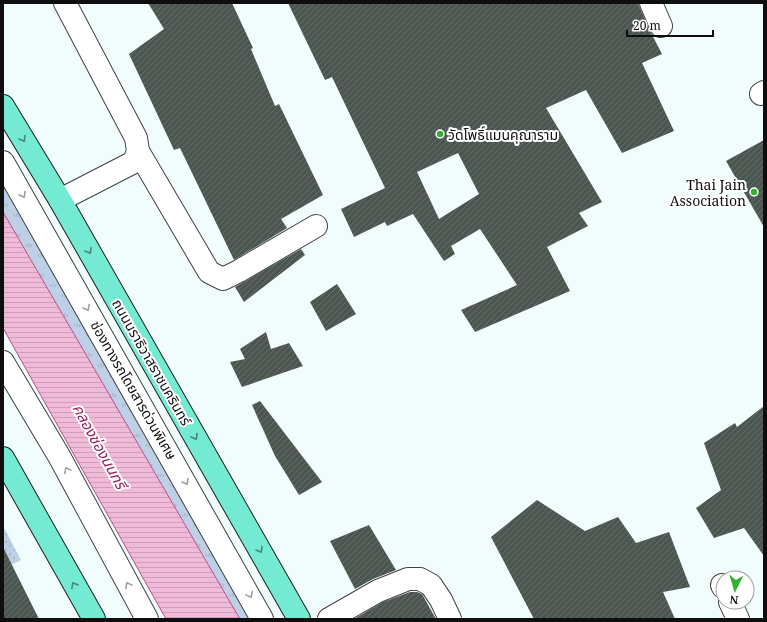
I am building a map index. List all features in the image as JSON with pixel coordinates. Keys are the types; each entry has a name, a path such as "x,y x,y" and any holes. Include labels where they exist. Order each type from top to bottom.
{"main road":[{"name":"ถนนนราธิวาสราชนครินทร์","path":"3,106 60,200 299,619"},
{"path":"3,458 94,619"}],"street":[{"path":"65,3 136,138 138,151 209,272 223,279 316,226"},
{"path":"651,3 661,26"},
{"path":"60,200 100,178 134,162 138,151"},
{"name":"ช่องทางรถโดยสารด่วนพิเศษ","path":"3,162 262,619"},
{"path":"3,362 59,456 147,619"},
{"path":"329,619 378,591 408,579 420,579 431,585 441,600 450,619"}],"green space":[{"path":"3,179 255,619 240,619 3,212"},
{"path":"3,526 21,560 3,569"}],"water":[{"name":"คลองช่องนนทรี","path":"3,212 240,619 166,619 3,328"}],"building":[{"path":"148,3 232,3 253,48 251,49 275,106 279,104 323,195 281,219 287,228 234,260 180,148 174,150 129,54 164,29"},
{"name":"วัดโพธิ์แมนคุณาราม","path":"288,3 638,3 662,54 642,63 674,131 622,153 586,90 546,108 602,202 579,213 588,226 547,247 570,291 475,332 461,310 517,285 480,229 451,246 455,254 444,261 413,214 387,226 385,222 354,237 341,209 385,188 332,77 325,80","holes":["458,153 479,194 439,219 417,172"]},
{"name":"Thai Jain Association","path":"764,140 764,227 726,161"},
{"path":"301,249 305,255 244,302 235,287"},
{"path":"337,284 356,314 326,331 310,302"},
{"path":"266,332 271,349 289,343 303,366 242,387 230,362 245,359 240,349"},
{"path":"260,401 322,482 299,495 275,456 252,405"},
{"path":"764,406 764,556 744,528 714,538 696,508 721,490 704,443 735,423 737,427"},
{"path":"537,500 585,531 618,517 636,543 669,532 690,587 663,592 675,619 534,619 491,537"},
{"path":"369,525 396,570 373,579 355,589 330,541"},
{"path":"3,547 39,619 3,619"},
{"path":"410,592 422,594 436,619 354,619 383,602"}],"place":[{"name":"วัดโพธิ์แมนคุณาราม","path":"440,134"},
{"name":"Thai Jain Association","path":"754,192"}]}
